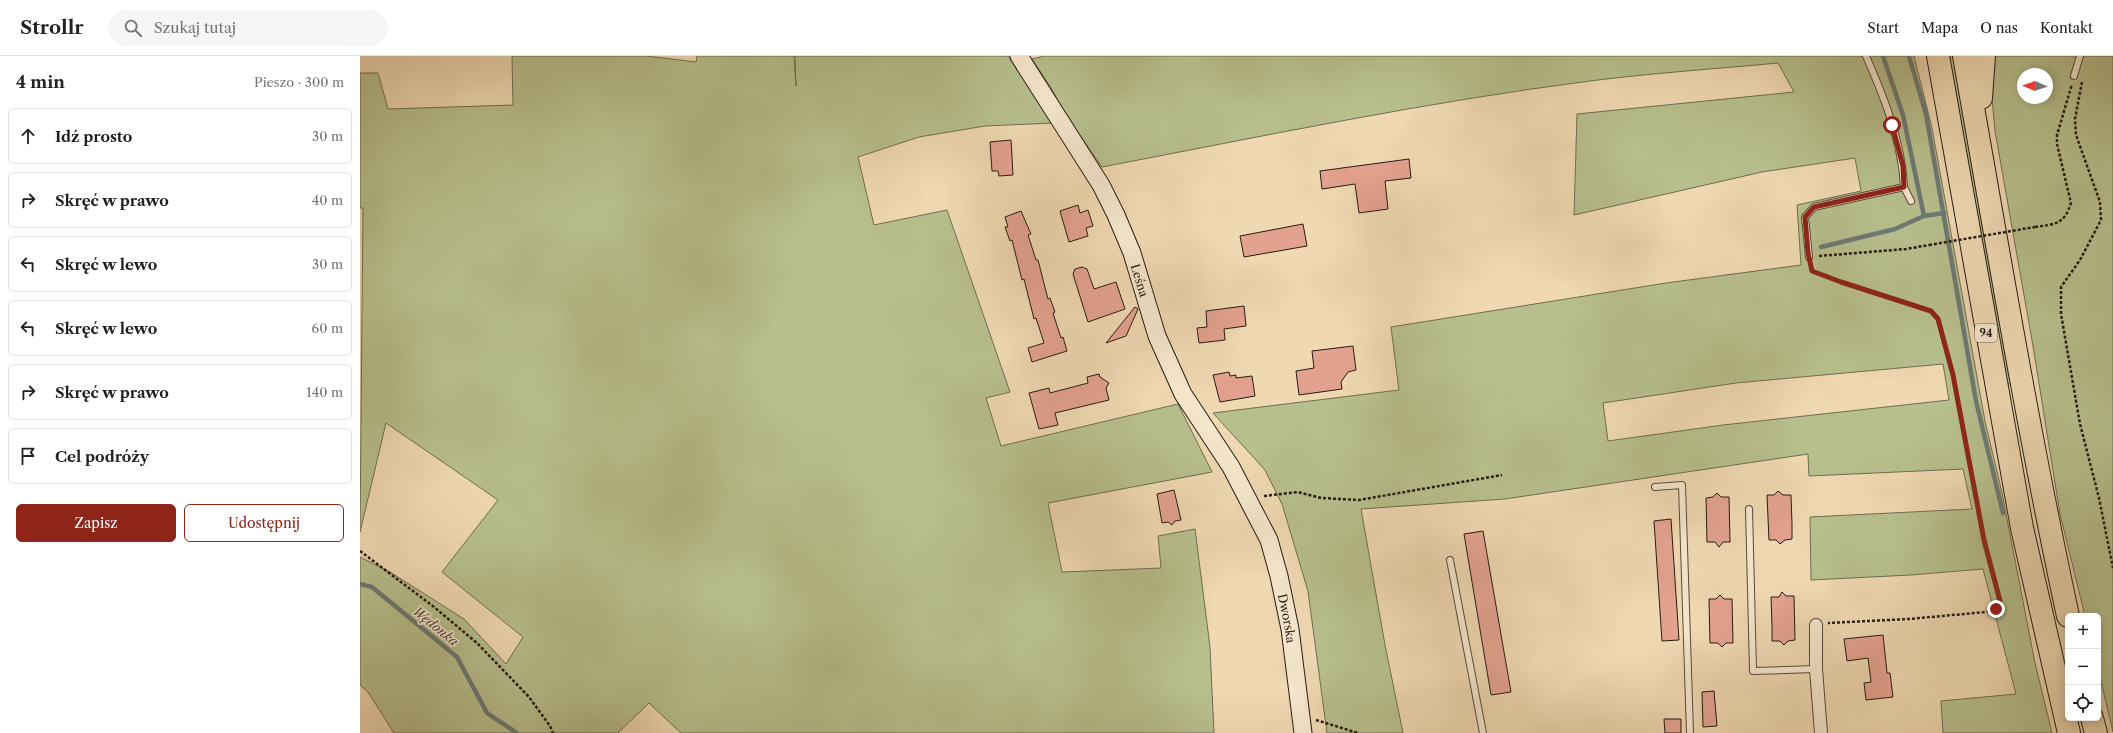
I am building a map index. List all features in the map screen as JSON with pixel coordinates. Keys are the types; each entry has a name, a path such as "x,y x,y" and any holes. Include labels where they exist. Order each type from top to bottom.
{"highway":[{"name":"94","path":"1923,56 1952,138 2022,528 2069,733"},
{"path":"1938,56 1952,138"},
{"name":"94","path":"1964,56 2049,524 2067,613"},
{"path":"1979,144 1984,56"},
{"path":"2093,721 2096,733"}],"street":[{"name":"Leśna","path":"1019,56 1101,185 1116,215 1132,253 1157,336 1183,394 1231,467 1251,504"},
{"name":"Dworska","path":"1251,504 1269,540 1279,576 1290,629 1304,733"},
{"path":"1816,625 1816,669 1821,733"}],"lane":[{"path":"1866,56 1878,84 1892,125 1903,166 1904,187 1911,201"},
{"path":"2074,76 2080,56"},
{"path":"1809,257 1805,217 1814,207 1904,187"},
{"path":"1655,487 1682,485 1690,733"},
{"path":"1750,509 1753,671 1816,669"},
{"path":"1450,560 1483,733"}],"path":[{"path":"1816,625 1986,612 1996,609 2000,601 1984,540 1953,375 1938,319 1931,311 1812,271 1809,257 1906,250 2057,223 2063,220 2071,203 2057,144 2057,135 2074,76"},
{"path":"2083,78 2075,119 2076,135 2100,202 2101,220 2080,260 2061,287 2061,314 2080,424 2100,498 2113,568"},
{"path":"1251,504 1298,492 1321,498 1359,500 1502,475"},
{"path":"360,551 434,607 477,643 529,697 550,726 553,733"},
{"path":"1301,716 1358,733"}],"green space":[{"path":"512,56 646,56 696,62 697,56 794,56 796,86 795,56 1008,56 1054,123 985,126 919,137 858,157 874,225 947,210 1010,392 986,398 1001,446 1178,404 1212,472 1048,503 1062,572 1161,568 1158,536 1195,529 1210,647 1214,733 681,733 649,703 618,733 394,733 368,692 360,685 360,557 390,572 464,619 506,664 523,637 442,572 498,500 386,423 360,532 363,208 360,208 360,73 378,73 388,109 513,105"},
{"path":"1045,56 1914,56 1932,128 1985,421 2002,493 2035,663 2052,733 1943,733 1941,701 2016,694 1983,569 1911,575 1811,580 1810,517 1972,509 1963,469 1809,476 1808,454 1505,499 1361,509 1385,645 1403,733 1327,733 1308,591 1282,504 1265,470 1213,413 1399,390 1391,327 1666,283 1801,265 1797,205 1861,191 1855,158 1762,172 1574,215 1577,114 1794,92 1778,63 1637,76 1529,89 1345,120 1102,167 1065,114 1050,86 1032,59","holes":["1943,364 1949,400 1723,425 1608,441 1603,403 1736,383"]},
{"path":"1946,56 1955,56 2012,384 2004,384"},
{"path":"1991,56 2113,56 2113,732 2101,682 2101,613 2084,613 2060,514 2033,346 1995,131 1992,98"}],"building":[{"path":"1011,140 1013,175 999,176 998,171 992,171 990,142"},
{"path":"1409,159 1411,178 1385,181 1388,209 1359,213 1355,184 1322,189 1320,171"},
{"path":"1078,205 1080,213 1088,210 1093,226 1086,228 1088,236 1069,242 1060,211"},
{"path":"1021,211 1031,234 1028,235 1036,260 1038,260 1048,299 1050,298 1055,312 1053,313 1061,338 1063,337 1067,351 1032,362 1028,348 1044,343 1036,318 1034,319 1012,240 1010,241 1005,227 1008,227 1005,217"},
{"path":"1303,224 1307,246 1244,257 1240,236"},
{"path":"1082,267 1087,269 1094,289 1116,282 1125,309 1088,322 1073,274 1075,269"},
{"path":"1244,306 1246,326 1224,329 1225,340 1199,343 1197,328 1207,327 1206,311"},
{"path":"1135,307 1138,309 1126,336 1106,343"},
{"path":"1353,346 1356,370 1348,372 1341,382 1342,389 1299,395 1296,371 1314,368 1312,351"},
{"path":"1229,372 1230,376 1236,375 1236,378 1252,376 1255,396 1220,402 1213,375"},
{"path":"1099,374 1100,377 1109,383 1106,388 1109,400 1055,413 1058,425 1039,429 1029,393 1049,388 1050,393 1088,383 1087,377"},
{"path":"1174,490 1181,520 1175,521 1172,525 1168,522 1162,523 1157,494"},
{"path":"1778,491 1783,495 1791,495 1792,539 1785,540 1780,544 1776,540 1769,540 1767,495 1774,495"},
{"path":"1717,493 1721,497 1729,497 1730,542 1723,542 1719,547 1715,542 1707,542 1706,498 1713,497"},
{"path":"1671,519 1679,640 1662,641 1654,521"},
{"path":"1483,531 1511,692 1491,695 1464,534"},
{"path":"1782,592 1786,596 1794,596 1795,640 1788,641 1784,645 1780,641 1772,641 1771,597 1779,597"},
{"path":"1720,595 1724,599 1732,599 1733,643 1726,643 1722,647 1718,643 1710,643 1709,599 1716,599"},
{"path":"1883,635 1887,673 1890,673 1893,697 1866,700 1864,683 1871,682 1868,658 1847,661 1844,639"},
{"path":"1714,691 1717,726 1703,727 1702,692"},
{"path":"1664,719 1681,719 1681,733 1665,733"}],"waterway":[{"path":"1883,56 1903,115 1924,216 1944,213"},
{"path":"1909,56 1926,114 1976,401 2003,513"},
{"path":"1821,247 1895,229 1924,216"},
{"name":"Wędonka","path":"360,584 372,587 457,657 487,713 517,733"}],"route":[{"path":"1892,125 1903,166 1904,187 1814,207 1805,217 1808,253 1812,271 1931,311 1938,319 1953,375 1984,540 2000,601 1996,609"}]}
